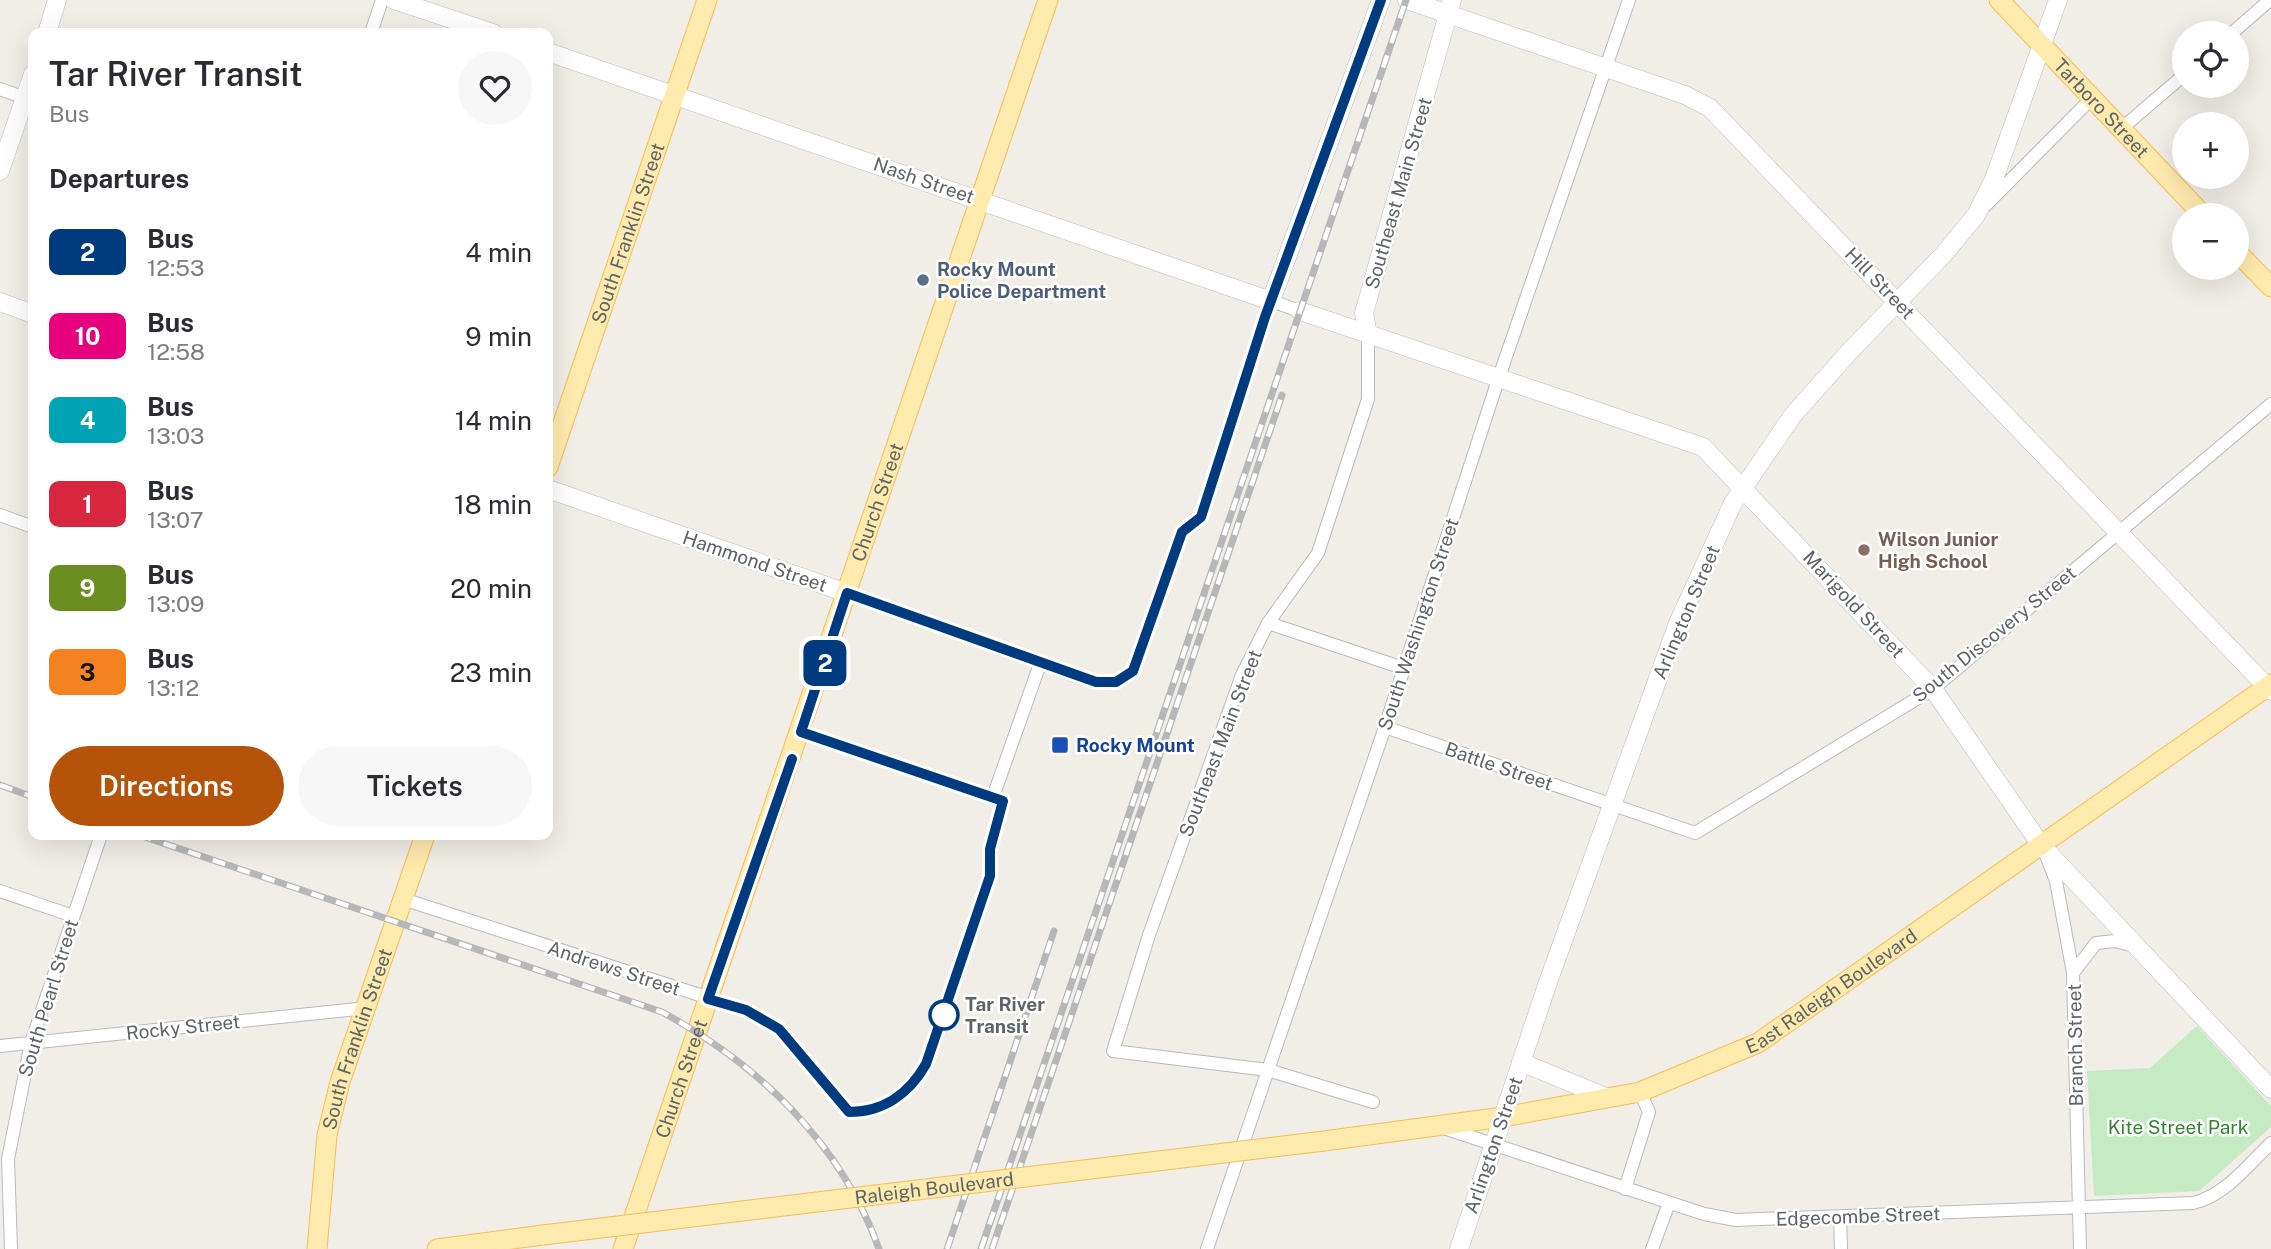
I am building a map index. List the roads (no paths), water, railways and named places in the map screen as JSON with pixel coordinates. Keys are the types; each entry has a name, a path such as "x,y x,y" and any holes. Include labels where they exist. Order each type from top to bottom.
{"main road":[{"name":"South Franklin Street","path":"553,452 707,0"},
{"name":"Church Street","path":"623,1249 1048,0"},
{"name":"Tarboro Street","path":"1999,0 2192,203"},
{"path":"2249,264 2271,287"},
{"name":"East Raleigh Boulevard","path":"1324,1141 1503,1117 1640,1092 1758,1043 2270,687"},
{"name":"South Franklin Street","path":"317,1249 327,1135 340,1082 423,840"},
{"name":"Raleigh Boulevard","path":"437,1249 1324,1141"}],"street":[{"path":"49,28 58,0"},
{"path":"373,28 382,0"},
{"path":"394,0 478,28"},
{"path":"1271,300 1381,0"},
{"name":"Hill Street","path":"1407,0 1450,7 1607,69 1685,95 1710,108 2270,687"},
{"name":"South Washington Street","path":"1207,1249 1385,727 1499,377 1629,0"},
{"name":"Arlington Street","path":"1459,1249 1521,1062 1678,623 1742,486 1793,415 1943,255 1976,215 1994,179 2058,0"},
{"path":"2246,21 2270,0"},
{"name":"Southeast Main Street","path":"1268,1070 1113,1051 1149,935 1242,675 1268,623 1318,553 1368,399 1368,335 1364,313 1450,7"},
{"name":"Nash Street","path":"553,54 1300,311"},
{"path":"2121,129 2172,85"},
{"path":"0,89 25,98"},
{"path":"0,170 28,89"},
{"path":"1976,215 2091,99"},
{"name":"Hammond Street","path":"553,491 847,593 1040,664 1107,685 1125,678 1133,671 1182,532 1201,517 1271,300"},
{"path":"0,302 28,312"},
{"name":"Marigold Street","path":"1300,311 1703,447 1933,689 2041,845 2271,1089"},
{"name":"South Discovery Street","path":"1614,806 1695,833 1933,689 2271,404"},
{"path":"0,515 28,525"},
{"path":"1268,623 1403,668"},
{"path":"801,732 998,799 1040,664"},
{"name":"Battle Street","path":"1385,727 1614,806"},
{"name":"South Pearl Street","path":"11,1249 8,1159 31,1043 99,840"},
{"name":"Branch Street","path":"2041,845 2056,881 2073,973 2080,1249"},
{"path":"0,891 74,916"},
{"name":"Andrews Street","path":"403,899 761,1016 779,1029 808,1063"},
{"path":"2073,973 2096,943 2115,941 2140,948"},
{"name":"Rocky Street","path":"0,1046 367,1007"},
{"path":"1521,1062 1608,1098"},
{"path":"1268,1070 1373,1102"},
{"path":"1625,1189 1649,1112 1640,1092"},
{"name":"Edgecombe Street","path":"1437,1125 1669,1203 1736,1220 2208,1200 2271,1143"},
{"path":"1653,1249 1669,1203"},
{"path":"1840,1217 1841,1249"}],"railway":[{"path":"981,1249 1406,0"},
{"path":"992,1249 1282,395"},
{"path":"0,785 28,795"},
{"path":"154,840 662,1012 731,1056 793,1111 843,1175 863,1211 879,1249"},
{"path":"947,1249 1054,931"}],"place":[{"name":"Rocky Mount Police Department","path":"923,280"},
{"name":"Wilson Junior High School","path":"1864,550"},
{"name":"Rocky Mount","path":"1060,745"},
{"name":"Tar River Transit","path":"944,1015"}],"park label":[{"name":"Kite Street Park","path":"2178,1127"}]}
